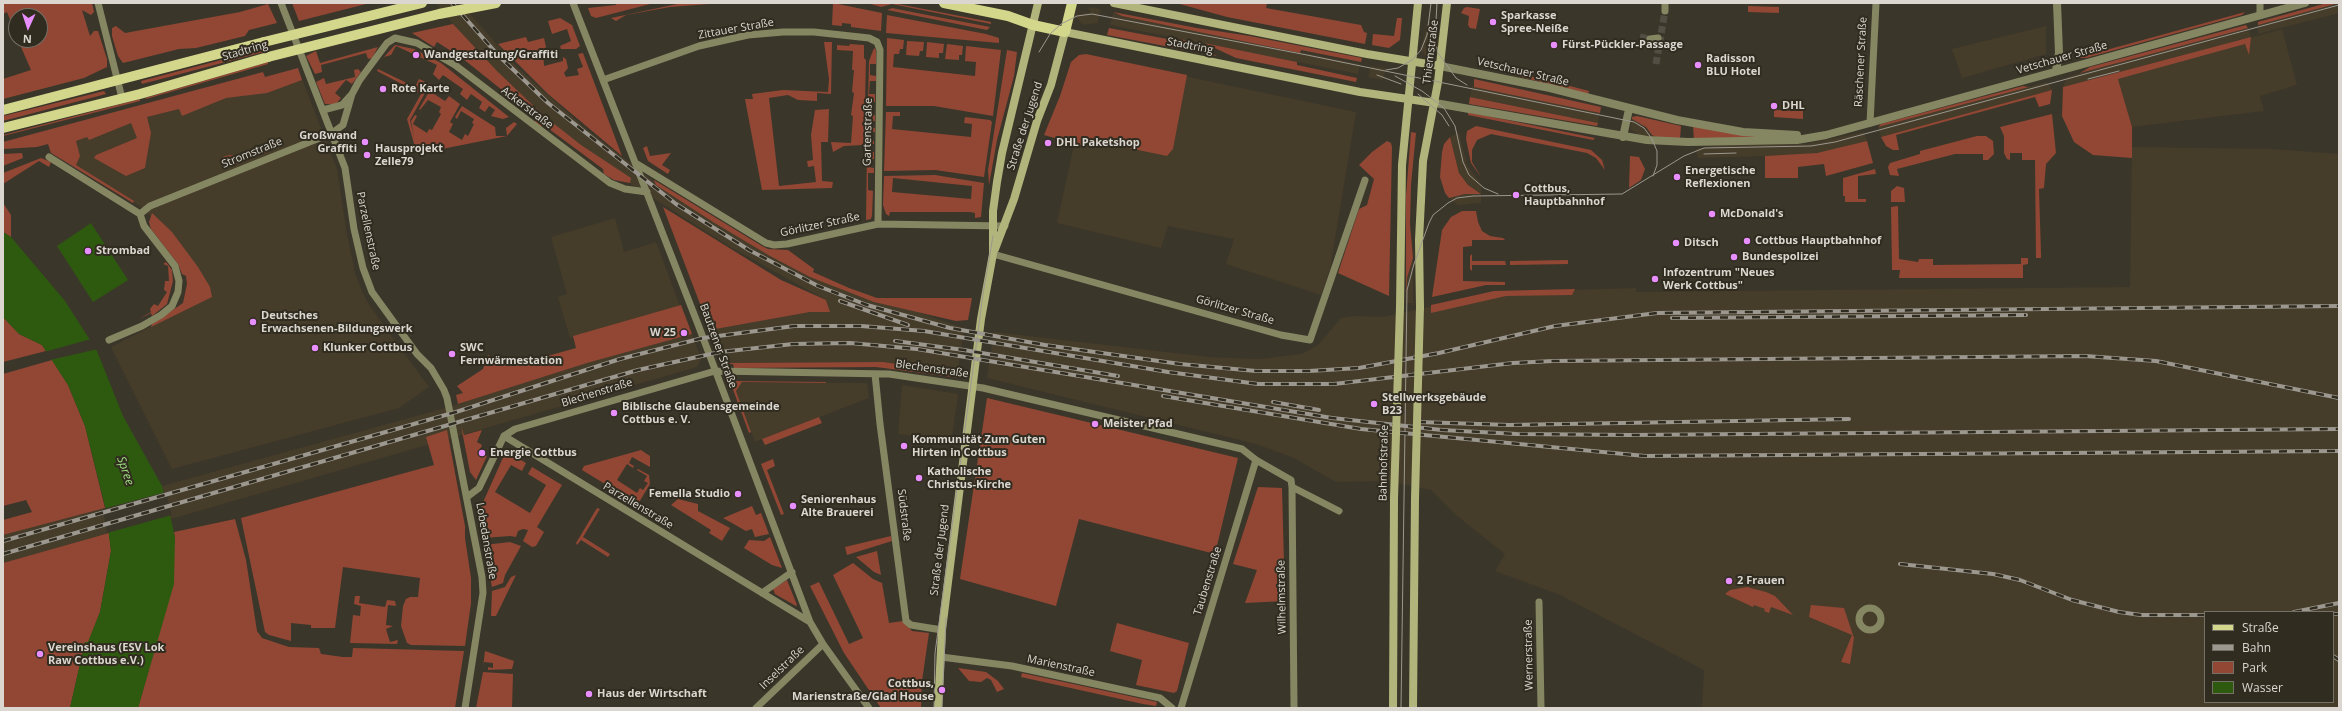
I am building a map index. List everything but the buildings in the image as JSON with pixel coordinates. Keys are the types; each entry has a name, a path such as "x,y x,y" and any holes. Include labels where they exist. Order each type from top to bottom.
{"main road":[{"name":"Stadtring","path":"3,110 264,42 422,3"},
{"name":"Stadtring","path":"3,128 122,98 268,57 432,16 496,3"},
{"name":"Stadtring","path":"944,3 1008,16 1034,25 1065,32 1360,92 1434,103"},
{"name":"Straße der Jugend","path":"938,708 942,630 972,386 993,254 993,225 1002,153 1034,25 1038,3"},
{"name":"Straße der Jugend","path":"993,254 1005,226 1037,121 1051,85 1072,3"},
{"path":"1114,3 1412,61"},
{"name":"Thiemstraße","path":"1408,98 1418,3"},
{"name":"Thiemstraße","path":"1434,103 1447,3"},
{"name":"Vetschauer Straße","path":"1412,61 1440,66"},
{"name":"Bahnhofstraße","path":"1393,708 1394,498 1400,307 1402,165 1408,98"},
{"path":"1413,708 1415,498 1420,307 1419,240 1423,161 1434,103"}],"street":[{"name":"Parzellenstraße","path":"281,3 332,133 344,168 354,229 366,276 377,301 417,354 431,368 444,390 467,497"},
{"name":"Bautzener Straße","path":"573,3 637,164 810,622 823,644 869,708"},
{"path":"1665,3 1665,12"},
{"name":"Räschener Straße","path":"1870,122 1876,3"},
{"path":"2056,71 2059,53 2057,3"},
{"name":"Vetschauer Straße","path":"1434,103 1623,137 1670,142 1747,142 1797,140 1826,135 2305,3"},
{"path":"99,4 106,38 122,98"},
{"path":"2260,4 2260,15"},
{"name":"Zittauer Straße","path":"604,80 699,46 764,33 836,34 869,38 877,42"},
{"name":"Stromstraße","path":"323,110 342,105 352,94 387,43 395,38"},
{"name":"Ackerstraße","path":"395,38 417,43 455,65 610,183 626,189 647,192"},
{"path":"1650,38 1658,38"},
{"name":"Gartenstraße","path":"877,42 880,50 878,224"},
{"name":"Vetschauer Straße","path":"1440,66 1550,88 1629,109 1743,132 1826,135"},
{"name":"Stromstraße","path":"140,214 150,206 332,133 343,125 352,94"},
{"path":"1623,137 1629,109"},
{"path":"49,157 140,214 144,226 174,266 179,281 178,292 172,306 161,315 139,328 108,340"},
{"name":"Görlitzer Straße","path":"637,164 763,241 774,245 787,244 878,224 1005,226"},
{"name":"Görlitzer Straße","path":"993,254 1281,334 1310,340 1365,180"},
{"name":"Blechenstraße","path":"504,436 515,429 715,371 876,374 972,386 1242,449 1256,460 1291,480 1292,487 1339,511"},
{"name":"Südstraße","path":"876,374 880,424 906,621 911,625 942,630"},
{"name":"Parzellenstraße","path":"504,436 810,622"},
{"name":"Lobedanstraße","path":"465,708 483,593 482,577 467,497 479,488 504,436"},
{"name":"Taubenstraße","path":"1181,708 1256,460"},
{"name":"Wilhelmstraße","path":"1292,487 1294,708"},
{"path":"762,593 792,572"},
{"name":"Wernerstraße","path":"1539,602 1541,708"},
{"name":"Inselstraße","path":"756,708 823,644"},
{"name":"Marienstraße","path":"941,658 1012,666 1160,698 1172,708"}],"shaded area":[{"path":"436,3 460,3 517,67 586,129 651,179 748,240 787,262 859,292 964,328 958,371 883,362 726,363 720,356 710,330 810,312 830,312 826,300 732,248 612,172 543,115 497,71 456,28"},
{"path":"2339,3 2339,13 2258,34 2258,25"},
{"path":"1087,7 1100,9 1098,23 1083,25 1075,15 1091,12"},
{"path":"1113,13 1360,64 1358,74 1110,25"},
{"path":"1428,21 1437,21 1439,46 1438,52 1433,56 1425,56 1421,50"},
{"path":"2046,26 2046,54 1962,78 1952,49"},
{"path":"2248,28 2251,37 2063,87 2067,77"},
{"path":"2282,29 2297,85 2260,96 2264,111 2132,127 2117,75"},
{"path":"1093,57 1356,112 1330,269 1321,295 1226,264 1234,239 1168,226 1161,248 1057,223"},
{"path":"1371,66 1386,68 1383,80 1368,77"},
{"path":"302,79 337,169 347,234 355,273 362,291 369,305 429,387 399,408 172,469 111,347 209,297 156,221 138,205 51,152 49,143 214,99 267,92"},
{"path":"2047,82 2052,90 1881,137 1878,127"},
{"path":"1472,86 1600,113 1598,123 1470,97"},
{"path":"1632,119 1642,124 1652,135 1658,138 1642,137 1630,129"},
{"path":"1459,132 1467,165 1481,184 1481,203 1458,205 1449,198 1465,194 1480,193 1468,185 1459,173 1450,137"},
{"path":"1864,132 1867,141 1835,150 1802,155 1698,158 1696,149 1719,145 1807,144"},
{"path":"2132,147 2273,149 2339,154 2339,708 1702,708 1704,670 1560,595 1495,571 1505,554 1457,516 1431,490 1387,481 1336,482 1294,458 1256,444 987,378 994,332 1209,357 1259,359 1302,354 1318,345 1341,318 1356,316 1383,317 1466,299 1570,290 1636,288 1636,292 2130,287"},
{"path":"615,218 624,252 656,242 680,306 570,338 558,297 567,294 551,237"},
{"path":"1413,258 1413,303 1406,303 1407,278"},
{"path":"692,334 701,359 697,367 171,519 162,486 449,407 587,363"},
{"path":"742,382 867,383 869,398 755,442 736,391"},
{"path":"902,385 958,394 951,445 915,442 915,436 898,434"},
{"path":"105,508 109,533 3,563 3,535"}],"green space":[{"path":"3,3 92,3 94,12 91,15 82,10 90,36 94,31 98,31 107,59 107,67 84,78 3,99 3,79 31,70 21,48 48,48 48,8 8,8 8,14 7,12 3,14"},
{"path":"292,3 370,3 299,21"},
{"path":"616,3 654,3 596,18 591,16 588,8 616,5"},
{"path":"682,3 722,3 670,7 626,15 616,21 611,18"},
{"path":"833,3 882,13 881,31 851,27 851,24 842,23 842,26 832,25"},
{"path":"867,3 893,3 991,22 991,24 892,4 881,7"},
{"path":"1176,3 1267,3 1266,8 1361,25 1364,32 1367,33 1365,44 1227,17"},
{"path":"2327,3 2339,3 2258,25 2258,22"},
{"path":"268,4 277,23 249,30 245,36 196,48 179,49 123,63 118,56 112,36 112,28 116,26 125,33 240,12"},
{"path":"1748,6 1779,7 1779,13 1748,12"},
{"path":"892,8 990,27 987,30 887,10"},
{"path":"1464,8 1480,9 1476,29 1470,28 1468,25 1469,16 1461,13"},
{"path":"1113,12 1197,28 1250,36 1362,58 1361,62 1301,50 1300,53 1122,16"},
{"path":"2245,12 2242,15 2086,58 2077,58"},
{"path":"887,15 986,34 999,38 999,43 886,33"},
{"path":"560,18 572,25 580,46 576,49 561,49 560,46 571,41 567,29 552,34 548,21"},
{"path":"1397,18 1402,18 1400,40 1389,48 1372,45 1373,34 1394,36"},
{"path":"453,24 497,71 543,115 581,145 631,178 630,183 614,180 604,174 603,169 545,126 539,126 534,122 537,118 462,58 437,42 434,47 412,33"},
{"path":"2246,25 2248,28 2080,73 2090,67"},
{"path":"1109,28 1178,41 1179,39 1185,40 1217,56 1107,35"},
{"path":"526,37 528,42 544,38 546,47 543,50 544,66 563,61 563,57 566,59 568,68 564,73 566,77 579,75 577,69 583,67 578,54 583,53 622,156 548,94 498,44"},
{"path":"2251,37 2249,55 2245,44 2118,79 2132,127 2132,158 2093,155 2074,142 2062,116 2063,87"},
{"path":"887,38 904,40 903,49 900,49 899,54 894,54 893,67 975,76 976,62 965,61 966,46 1001,50 993,116 934,106 886,106"},
{"path":"907,41 924,42 923,51 920,51 919,56 906,55"},
{"path":"824,42 832,42 831,94 817,93 817,101 798,100 788,95 769,98 779,186 816,182 814,166 808,167 807,161 813,160 811,135 815,110 829,109 828,142 821,142 822,181 833,182 832,188 762,190 745,99 753,99 752,94 783,90 828,92 829,79"},
{"path":"927,42 944,44 943,53 939,53 939,58 926,57"},
{"path":"1204,43 1297,62 1297,65 1357,78 1356,82 1236,58"},
{"path":"850,44 864,45 864,58 866,60 864,145 844,146 833,152 831,142 851,143 853,116 851,115 854,93 852,92 854,70 852,70 853,51 837,50 837,45 849,46"},
{"path":"947,44 963,46 962,55 959,55 959,60 945,59"},
{"path":"395,45 414,49 441,63 509,117 503,119 491,116 495,110 489,106 485,112 479,108 482,102 471,94 467,100 460,94 463,89 443,75 439,80 433,74 437,65 396,46 391,55 384,57"},
{"path":"378,47 372,58 368,59 366,53 321,65 322,72 315,74 306,56 316,51 320,63"},
{"path":"874,48 876,50 876,64 870,64 870,75 876,76 876,81 870,81 869,94 875,94 875,102 869,102 869,114 875,115 875,121 868,121 868,127 875,128 875,132 868,132 868,140 874,141 874,144 867,145 869,61"},
{"path":"263,49 264,52 142,84 141,81"},
{"path":"1007,50 1017,52 1014,76 997,140 989,185 988,170"},
{"path":"1086,54 1187,75 1173,149 1167,156 1085,139 1083,146 1044,135 1060,96 1071,62 1079,55"},
{"path":"268,62 268,64 146,99 145,98"},
{"path":"298,68 302,80 267,93 226,98 182,116 179,109 147,117 151,133 145,168 126,176 94,158 96,155 137,138 131,123 89,140 87,137 76,141 80,156 76,165 134,201 133,203 51,153 48,144 37,147 3,149 3,142 263,72 265,77"},
{"path":"358,69 361,72 352,84 346,80 335,93 341,98 336,104 325,104 316,82 324,78 326,84 355,77 354,70"},
{"path":"378,69 415,87 419,79 430,84 410,120 414,137 411,121 415,115 417,116 413,124 427,133 429,129 432,130 441,114 439,112 441,107 428,100 420,110 419,109 433,85 435,86 431,92 445,101 449,96 460,104 450,122 453,124 449,132 462,140 465,134 468,136 474,124 472,123 474,119 461,111 457,119 455,117 462,106 495,127 496,136 507,136 417,154 407,119 421,94 377,71"},
{"path":"1511,72 1589,91 1588,94 1510,74"},
{"path":"1474,79 1601,107 1600,113 1474,87"},
{"path":"2023,86 2029,87 1878,127 1881,124"},
{"path":"2052,90 2050,104 2039,107 2035,97 1896,135 1899,150 1893,150 1886,146 1881,137"},
{"path":"104,91 106,94 3,121 3,116"},
{"path":"1470,97 1598,123 1597,126 1469,104"},
{"path":"140,99 140,101 3,136 3,135"},
{"path":"1774,110 1803,111 1803,119 1774,117"},
{"path":"886,112 900,112 900,116 893,116 892,129 971,137 972,124 964,123 965,117 990,120 992,122 984,177 935,170 884,171"},
{"path":"1468,112 1595,138 1593,140 1468,115"},
{"path":"2052,114 2056,153 2046,164 2044,188 2039,189 2041,258 2036,258 2035,160 2022,160 2022,153 2010,153 2010,160 2007,159 2004,153 2004,136 2000,127"},
{"path":"1637,116 1681,126 1680,139 1658,138 1652,135 1646,127 1632,119 1632,117"},
{"path":"514,122 517,124 507,136 506,128"},
{"path":"1476,126 1591,150 1602,160 1605,170 1596,158 1587,153 1491,134 1477,140 1472,150 1472,162 1481,177 1471,163 1466,139 1467,131"},
{"path":"1693,126 1769,138 1694,139"},
{"path":"1411,132 1416,133 1411,185 1410,224 1413,258 1407,278 1406,303 1406,196"},
{"path":"1977,136 1986,136 1993,141 1994,154 1988,160 1983,160 1983,154 1955,154 1897,169 1899,176 1890,175 1888,167 1890,163 1920,154 1920,151"},
{"path":"1450,137 1459,173 1468,185 1481,194 1465,194 1449,198 1445,193 1440,177 1442,152 1444,144"},
{"path":"1387,141 1391,143 1392,147 1389,296 1338,273 1359,209 1367,205 1374,179 1359,165 1372,152"},
{"path":"1867,141 1873,163 1826,176 1824,164 1798,167 1798,178 1765,178 1765,156 1817,153"},
{"path":"267,146 269,151 228,167 223,157 229,155 241,156"},
{"path":"647,146 650,156 671,153 662,165 670,170 668,174 648,161 643,148"},
{"path":"867,151 874,152 874,159 868,159 868,167 874,168 874,173 868,173 868,190 873,191 872,215 871,219 866,220"},
{"path":"22,153 23,158 3,166 3,154"},
{"path":"1630,156 1639,157 1645,169 1641,180 1629,188"},
{"path":"41,158 51,162 49,167 39,161 3,184 3,173"},
{"path":"1875,169 1876,174 1858,176 1858,199 1866,199 1866,202 1845,202 1845,196 1843,196 1843,178"},
{"path":"935,175 984,183 981,217 975,218 975,213 970,212 890,212 889,216 886,214 883,205 884,176","holes":["893,178 972,186 971,199 892,192"]},
{"path":"654,180 762,246 768,249 788,250 814,269 813,272 849,288 877,298 972,298 968,320 956,321 874,302 810,277 770,256 713,222 656,185"},
{"path":"1897,186 1904,188 1905,202 1891,202 1891,191"},
{"path":"3,203 11,215 11,237 3,232"},
{"path":"1898,206 1899,259 1918,262 1919,259 1933,259 1933,265 2021,264 2021,258 2028,258 2028,264 2023,265 2023,278 1899,278 1900,270 1892,270 1891,207"},
{"path":"663,207 781,280 826,300 830,312 810,312 710,330"},
{"path":"1462,211 1476,211 1478,222 1482,231 1490,236 1503,238 1505,240 1472,240 1472,246 1463,247 1463,281 1505,282 1505,285 1486,285 1432,297 1442,230 1451,217"},
{"path":"152,213 172,232 198,267 210,287 212,297 151,327 152,324 183,303 187,284 186,276 182,274 178,264 151,229 149,222"},
{"path":"1472,254 1472,261 1505,261 1506,265 1472,265 1472,271 1470,269 1470,256"},
{"path":"1568,260 1568,264 1510,265 1510,261"},
{"path":"166,262 172,270 173,281 167,304 152,316 151,313 139,319 151,312 150,309 154,304 158,306 167,292 164,290 165,281 169,281 168,266 163,264"},
{"path":"1575,289 1572,295 1506,296 1431,313 1431,305 1494,291"},
{"path":"681,305 692,334 587,363 458,404 456,395 463,393 457,386 483,369 488,355 512,366 576,348 573,336"},
{"path":"3,317 19,334 42,345 46,351 3,362"},
{"path":"719,356 726,363 883,362 960,373 960,378 876,367 734,368 733,364 726,364 722,362"},
{"path":"52,360 68,385 85,426 105,508 3,535 3,520 32,512 26,500 3,506 3,374"},
{"path":"733,381 826,383 742,382 736,391 751,432 749,433 731,384"},
{"path":"987,398 1238,458 1215,554 1079,519 1056,606 960,579"},
{"path":"819,417 822,423 765,445 762,439"},
{"path":"461,426 464,435 482,430 477,442 482,445 479,452 487,456 476,480 470,472"},
{"path":"447,430 465,526 465,538 471,578 471,603 465,646 411,645 407,643 401,626 403,606 406,599 410,597 418,597 420,578 343,567 335,628 311,628 311,625 291,623 291,641 269,635 265,632 241,518 434,465 426,437"},
{"path":"641,450 650,456 650,467 632,457 629,463 634,466 633,468 627,464 617,480 637,493 640,488 643,490 648,483 644,481 647,476 637,470 638,469 649,475 650,484 638,504 582,470 584,466"},
{"path":"506,451 526,463 522,471 511,465 495,492 530,513 546,485 528,474 532,467 562,485 537,527 544,532 536,546 532,547 523,541 528,530 523,529 518,531 516,537 483,538 479,516 480,509"},
{"path":"773,459 775,466 767,470 784,514 781,515 761,464"},
{"path":"1258,487 1282,488 1285,601 1245,603 1257,570 1233,564"},
{"path":"678,499 698,504 698,511 730,528 722,541 709,533 711,530 671,505"},
{"path":"752,506 756,515 761,513 769,534 755,537 752,529 746,531 723,518"},
{"path":"597,508 600,509 583,537 610,554 608,557 581,540 577,545 576,543"},
{"path":"235,519 246,560 257,631 262,638 289,647 319,648 321,654 343,657 352,657 353,648 464,651 455,708 138,708 155,648 175,538 174,532"},
{"path":"109,533 111,551 100,612 88,643 85,642 70,708 3,708 3,563"},
{"path":"891,536 892,541 847,555 845,547"},
{"path":"770,537 782,568 772,565 744,548 749,540 764,541"},
{"path":"510,542 521,546 505,575 503,583 492,587 484,545"},
{"path":"877,551 881,575 874,572 856,557"},
{"path":"853,563 873,579 882,583 889,623 903,621 912,631 929,633 922,681 921,708 881,708 844,653 810,586 819,582 849,644 863,638 833,575"},
{"path":"516,575 496,616 491,616 492,591 505,587 511,577"},
{"path":"787,580 797,605 796,606 775,594 773,589"},
{"path":"1747,587 1775,596 1793,615 1771,607 1769,613 1764,611 1765,609 1754,605 1753,607 1725,594 1730,590"},
{"path":"355,596 360,596 359,603 385,607 387,600 395,601 396,606 388,605 386,625 393,626 386,629 390,642 398,640 397,644 350,643 353,615 360,616 361,606 354,604"},
{"path":"1811,605 1844,608 1854,638 1850,664 1841,662 1852,635 1809,617"},
{"path":"1117,623 1189,643 1177,691 1174,693 1136,685 1142,660 1110,651"},
{"path":"485,651 514,661 512,669 488,670 488,667 493,668 493,663 484,662 483,668"},
{"path":"958,668 986,672 998,681 1004,689 997,692 991,680 987,678 981,682 969,681"},
{"path":"483,672 513,674 512,708 476,708"},
{"path":"1022,673 1157,702 1156,706 1143,704 1021,677"}],"water":[{"path":"91,223 128,280 93,302 57,246"},
{"name":"Spree","path":"3,232 11,237 65,301 97,351 123,416 162,486 175,538 174,584 138,708 70,708 85,642 88,642 100,612 111,551 105,506 85,426 68,385 42,345 19,334 3,317"}],"pier":[{"path":"91,339 98,349 50,360 44,352"},
{"path":"166,492 172,515 107,533 103,509"}],"tunnel":[{"path":"1656,64 1665,11"},
{"path":"1640,37 1650,39"}],"tram line":[{"path":"1386,70 1398,68 1412,60 1421,50 1427,35 1431,3"},
{"path":"1437,3 1435,39 1438,53 1456,78 1467,85"},
{"path":"1401,708 1407,290 1414,264 1429,223 1433,215 1448,203 1457,198 1473,196 1622,194 1684,156 1704,148 1811,146 1835,142 2339,5"},
{"path":"1039,52 1050,34 1061,24 1077,16 1092,14 1307,55 1634,122 1644,128 1652,139 1657,151 1657,165 1653,176"},
{"path":"2088,79 2119,71"},
{"path":"1377,75 1401,84"},
{"path":"1395,76 1422,91 1444,108 1455,126 1463,162 1469,175 1484,188 1498,194"},
{"path":"1418,94 1442,115 1449,126"},
{"path":"1704,154 1736,153"},
{"path":"934,708 935,653 983,294 993,236"},
{"path":"942,708 946,618"}],"railway":[{"path":"452,3 497,54 548,103 676,204 749,250 818,286 867,305 950,328 1045,345 1180,364 1256,371 1309,371 1359,368 1439,353 1555,326 1657,313 2339,306"},
{"path":"840,301 908,325"},
{"path":"1672,318 2026,315"},
{"path":"3,541 456,412 620,359 703,338 794,326 861,326 924,331 1168,372 1258,384 1334,384 1513,363 1553,361 2085,356 2156,361 2339,398"},
{"path":"895,341 964,350 1118,376"},
{"path":"3,554 638,370 720,352 793,344 850,343 917,349 1332,418 1442,430 1517,434 1631,435 2339,429"},
{"path":"1163,396 1361,429 1645,456 2339,451"},
{"path":"1273,402 1319,410"},
{"path":"1418,422 1509,425 1849,419"},
{"path":"1900,564 1993,574 2020,580 2072,600 2119,612 2141,615 2204,615"},
{"path":"2299,611 2339,603"},
{"path":"2334,614 2339,614"},
{"path":"2334,657 2339,660"}],"place":[{"name":"Sparkasse Spree-Neiße","path":"1493,22"},
{"name":"Fürst-Pückler-Passage","path":"1554,45"},
{"name":"Wandgestaltung/Graffiti","path":"416,55"},
{"name":"Radisson BLU Hotel","path":"1698,65"},
{"name":"Rote Karte","path":"383,89"},
{"name":"DHL","path":"1774,106"},
{"name":"Großwand Graffiti","path":"365,142"},
{"name":"DHL Paketshop","path":"1048,143"},
{"name":"Hausprojekt Zelle79","path":"367,155"},
{"name":"Energetische Reflexionen","path":"1677,177"},
{"name":"Cottbus, Hauptbahnhof","path":"1516,195"},
{"name":"McDonald's","path":"1712,214"},
{"name":"Cottbus Hauptbahnhof","path":"1747,241"},
{"name":"Ditsch","path":"1676,243"},
{"name":"Strombad","path":"88,251"},
{"name":"Bundespolizei","path":"1734,257"},
{"name":"Infozentrum \"Neues Werk Cottbus\"","path":"1655,279"},
{"name":"Deutsches Erwachsenen-Bildungswerk","path":"253,322"},
{"name":"W 25","path":"684,333"},
{"name":"Klunker Cottbus","path":"315,348"},
{"name":"SWC Fernwärmestation","path":"452,354"},
{"name":"Stellwerksgebäude B23","path":"1374,404"},
{"name":"Biblische Glaubensgemeinde Cottbus e. V.","path":"614,413"},
{"name":"Meister Pfad","path":"1095,424"},
{"name":"Kommunität Zum Guten Hirten in Cottbus","path":"904,446"},
{"name":"Energie Cottbus","path":"482,453"},
{"name":"Katholische Christus-Kirche","path":"919,478"},
{"name":"Femella Studio","path":"738,494"},
{"name":"Seniorenhaus Alte Brauerei","path":"793,506"},
{"name":"2 Frauen","path":"1729,581"},
{"name":"Vereinshaus (ESV Lok Raw Cottbus e.V.)","path":"40,654"},
{"name":"Cottbus, Marienstraße/Glad House","path":"942,690"},
{"name":"Haus der Wirtschaft","path":"589,694"}]}
